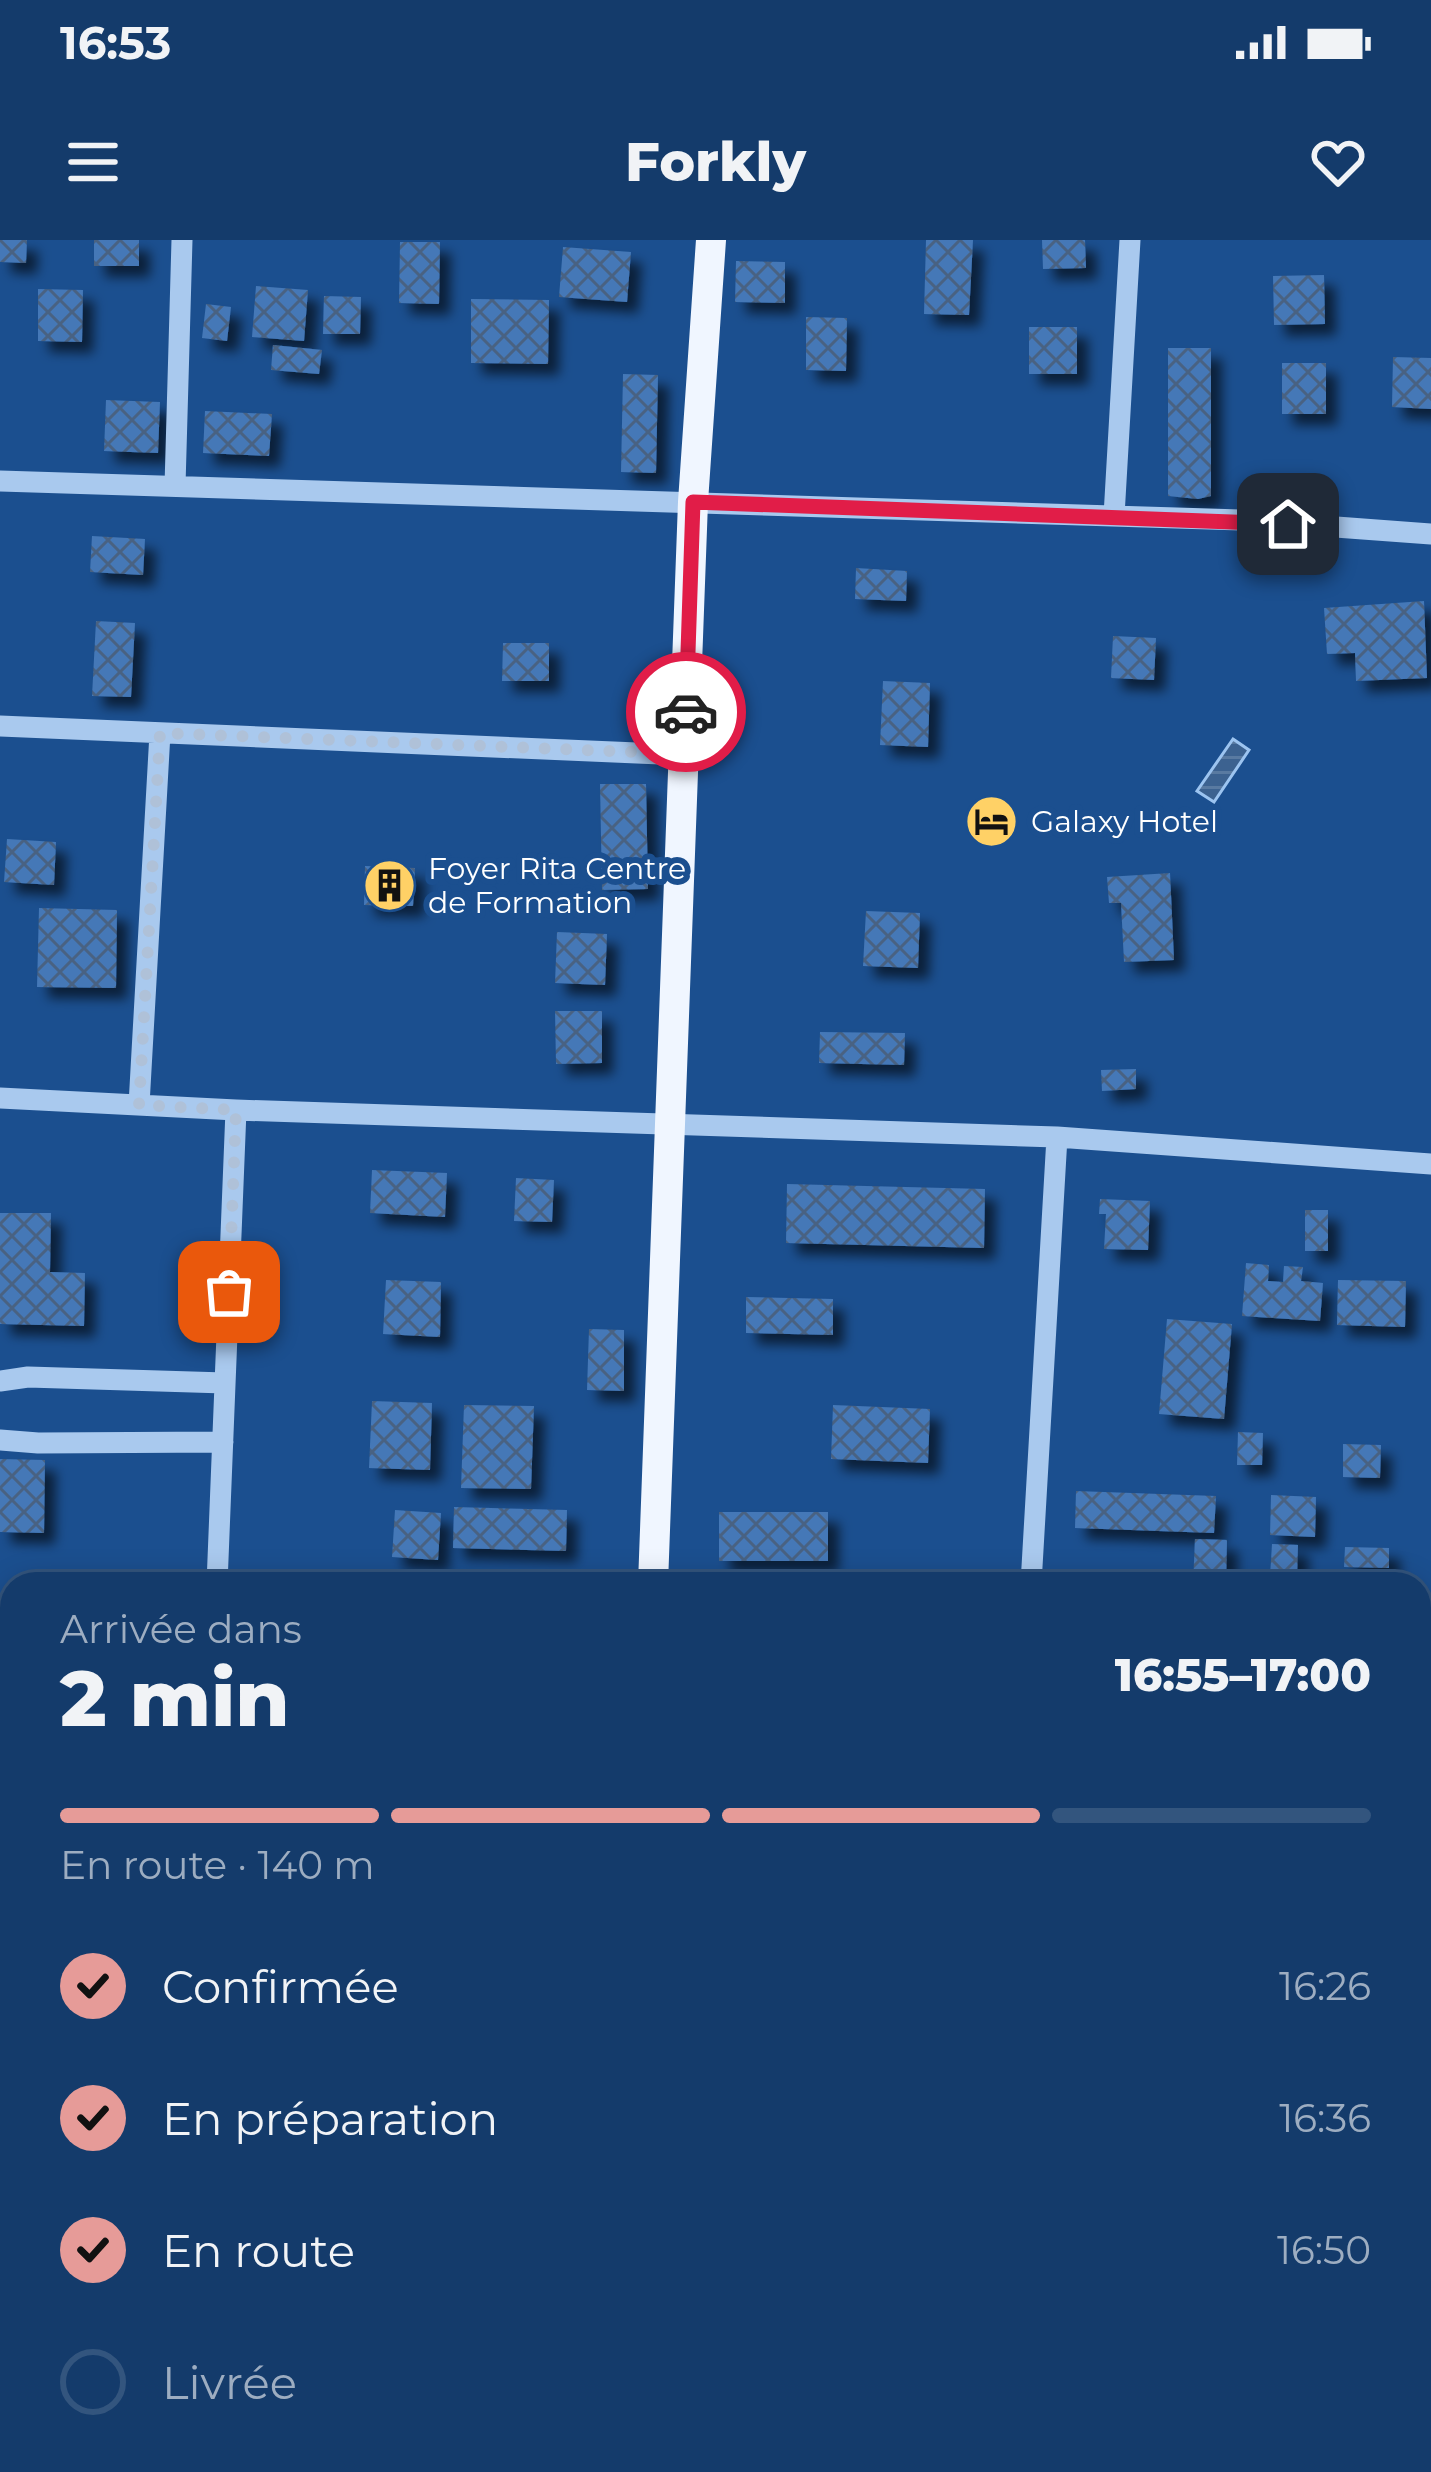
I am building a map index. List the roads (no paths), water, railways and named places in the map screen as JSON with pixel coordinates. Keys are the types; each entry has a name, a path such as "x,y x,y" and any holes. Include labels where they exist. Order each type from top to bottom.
{"main road":[{"path":"653,1572 693,502 711,240"}],"street":[{"path":"175,486 182,240"},
{"path":"1114,515 1130,240"},
{"path":"0,481 1114,515 1431,534"},
{"path":"0,726 684,754"},
{"path":"139,1105 160,733"},
{"path":"0,1098 1057,1137 1431,1164"},
{"path":"218,1572 236,1110"},
{"path":"1032,1572 1057,1137"},
{"path":"0,1381 225,1383"},
{"path":"0,1440 223,1442"}],"water":[{"path":"1233,739 1249,750 1214,802 1197,791"}],"place":[{"name":"Galaxy Hotel","path":"992,822"},
{"name":"Foyer Rita Centre de Formation","path":"389,886"}]}
